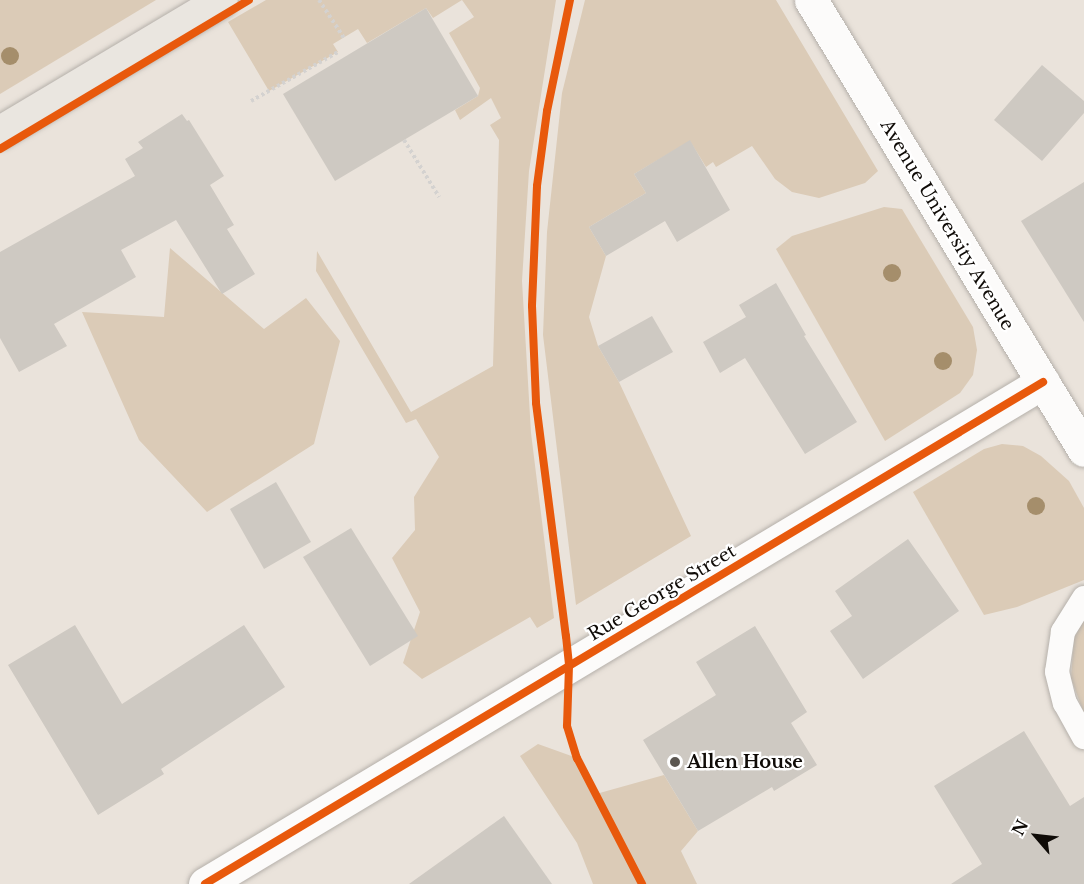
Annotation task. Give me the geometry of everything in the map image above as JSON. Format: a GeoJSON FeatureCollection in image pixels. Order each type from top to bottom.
{"type":"FeatureCollection","features":[{"type":"Feature","properties":{"kind":"main road"},"geometry":{"type":"LineString","coordinates":[[0,132],[221,0]]}},
{"type":"Feature","properties":{"kind":"street","name":"Avenue University Avenue"},"geometry":{"type":"LineString","coordinates":[[811,0],[1084,450]]}},
{"type":"Feature","properties":{"kind":"street","name":"Rue George Street"},"geometry":{"type":"LineString","coordinates":[[205,884],[1043,382]]}},
{"type":"Feature","properties":{"kind":"lane"},"geometry":{"type":"LineString","coordinates":[[1084,598],[1063,632],[1057,672],[1065,703],[1084,737]]}},
{"type":"Feature","properties":{"kind":"path"},"geometry":{"type":"LineString","coordinates":[[319,0],[344,38]]}},
{"type":"Feature","properties":{"kind":"path"},"geometry":{"type":"LineString","coordinates":[[251,101],[338,52]]}},
{"type":"Feature","properties":{"kind":"path"},"geometry":{"type":"LineString","coordinates":[[404,140],[439,197]]}},
{"type":"Feature","properties":{"kind":"shaded area"},"geometry":{"type":"Polygon","coordinates":[[[0,0],[156,0],[0,94],[0,0]]]}},
{"type":"Feature","properties":{"kind":"shaded area"},"geometry":{"type":"Polygon","coordinates":[[[266,0],[462,0],[433,18],[426,8],[367,43],[358,29],[333,44],[338,52],[269,91],[228,22],[266,0]]]}},
{"type":"Feature","properties":{"kind":"shaded area"},"geometry":{"type":"Polygon","coordinates":[[[462,0],[556,0],[529,171],[522,281],[531,433],[554,618],[537,628],[530,617],[422,679],[403,663],[420,612],[392,558],[415,530],[414,497],[439,457],[416,419],[406,423],[316,271],[317,251],[411,412],[493,366],[499,140],[490,125],[501,118],[491,98],[460,120],[455,110],[478,96],[480,88],[449,33],[474,17],[462,0]]]}},
{"type":"Feature","properties":{"kind":"shaded area"},"geometry":{"type":"Polygon","coordinates":[[[585,0],[776,0],[878,171],[865,183],[819,198],[792,192],[775,179],[752,146],[716,167],[713,162],[706,167],[690,141],[634,174],[646,193],[589,227],[606,256],[589,317],[598,346],[619,382],[691,536],[576,605],[543,335],[547,232],[562,93],[585,0]]]}},
{"type":"Feature","properties":{"kind":"shaded area"},"geometry":{"type":"Polygon","coordinates":[[[884,207],[902,209],[973,327],[977,350],[973,375],[960,393],[885,441],[776,249],[792,236],[884,207]]]}},
{"type":"Feature","properties":{"kind":"shaded area"},"geometry":{"type":"Polygon","coordinates":[[[170,248],[264,329],[306,298],[340,341],[314,444],[207,512],[139,440],[82,312],[164,317],[170,248]]]}},
{"type":"Feature","properties":{"kind":"shaded area"},"geometry":{"type":"Polygon","coordinates":[[[1002,444],[1023,446],[1041,456],[1069,481],[1084,508],[1084,580],[1017,607],[984,615],[913,492],[984,449],[1002,444]]]}},
{"type":"Feature","properties":{"kind":"shaded area"},"geometry":{"type":"Polygon","coordinates":[[[1084,620],[1084,714],[1071,678],[1074,638],[1084,620]]]}},
{"type":"Feature","properties":{"kind":"shaded area"},"geometry":{"type":"Polygon","coordinates":[[[538,744],[577,758],[596,794],[664,775],[698,831],[681,851],[697,884],[593,884],[577,843],[520,756],[538,744]]]}},
{"type":"Feature","properties":{"kind":"building"},"geometry":{"type":"Polygon","coordinates":[[[426,8],[478,96],[335,181],[283,94],[426,8]]]}},
{"type":"Feature","properties":{"kind":"building"},"geometry":{"type":"Polygon","coordinates":[[[1042,65],[1084,101],[1084,113],[1042,161],[994,120],[1042,65]]]}},
{"type":"Feature","properties":{"kind":"building"},"geometry":{"type":"Polygon","coordinates":[[[182,114],[187,121],[189,120],[224,176],[210,185],[234,225],[227,229],[255,274],[222,294],[176,220],[121,250],[136,277],[54,324],[67,346],[19,372],[0,338],[0,252],[135,176],[125,159],[143,148],[138,142],[182,114]]]}},
{"type":"Feature","properties":{"kind":"building"},"geometry":{"type":"Polygon","coordinates":[[[690,140],[730,210],[677,242],[665,221],[606,256],[589,227],[646,193],[634,174],[690,140]]]}},
{"type":"Feature","properties":{"kind":"building"},"geometry":{"type":"Polygon","coordinates":[[[1084,182],[1084,322],[1021,221],[1084,182]]]}},
{"type":"Feature","properties":{"kind":"building"},"geometry":{"type":"Polygon","coordinates":[[[776,283],[806,335],[804,336],[857,422],[805,454],[745,358],[720,373],[703,342],[746,317],[739,305],[776,283]]]}},
{"type":"Feature","properties":{"kind":"building"},"geometry":{"type":"Polygon","coordinates":[[[652,316],[673,352],[619,382],[598,346],[652,316]]]}},
{"type":"Feature","properties":{"kind":"building"},"geometry":{"type":"Polygon","coordinates":[[[276,482],[311,542],[264,569],[230,509],[276,482]]]}},
{"type":"Feature","properties":{"kind":"building"},"geometry":{"type":"Polygon","coordinates":[[[351,528],[418,636],[370,666],[303,557],[351,528]]]}},
{"type":"Feature","properties":{"kind":"building"},"geometry":{"type":"Polygon","coordinates":[[[908,539],[959,611],[863,679],[830,631],[852,616],[835,591],[908,539]]]}},
{"type":"Feature","properties":{"kind":"building"},"geometry":{"type":"Polygon","coordinates":[[[75,625],[122,704],[244,625],[285,687],[161,769],[164,774],[98,815],[8,665],[75,625]]]}},
{"type":"Feature","properties":{"kind":"building"},"geometry":{"type":"Polygon","coordinates":[[[755,626],[807,712],[791,723],[817,765],[774,791],[772,787],[698,831],[643,740],[716,695],[696,662],[755,626]]]}},
{"type":"Feature","properties":{"kind":"building"},"geometry":{"type":"Polygon","coordinates":[[[1024,731],[1070,806],[1084,797],[1084,884],[951,884],[982,864],[934,786],[1024,731]]]}},
{"type":"Feature","properties":{"kind":"building"},"geometry":{"type":"Polygon","coordinates":[[[504,816],[552,884],[409,884],[504,816]]]}},
{"type":"Feature","properties":{"kind":"cycle path"},"geometry":{"type":"LineString","coordinates":[[0,149],[249,0]]}},
{"type":"Feature","properties":{"kind":"cycle path"},"geometry":{"type":"LineString","coordinates":[[570,0],[547,111],[537,186],[532,306],[536,403],[569,666],[567,726],[577,758],[642,884]]}},
{"type":"Feature","properties":{"kind":"cycle path"},"geometry":{"type":"LineString","coordinates":[[205,884],[1043,382]]}},
{"type":"Feature","properties":{"kind":"place","name":"Allen House"},"geometry":{"type":"Point","coordinates":[675,762]}}]}
